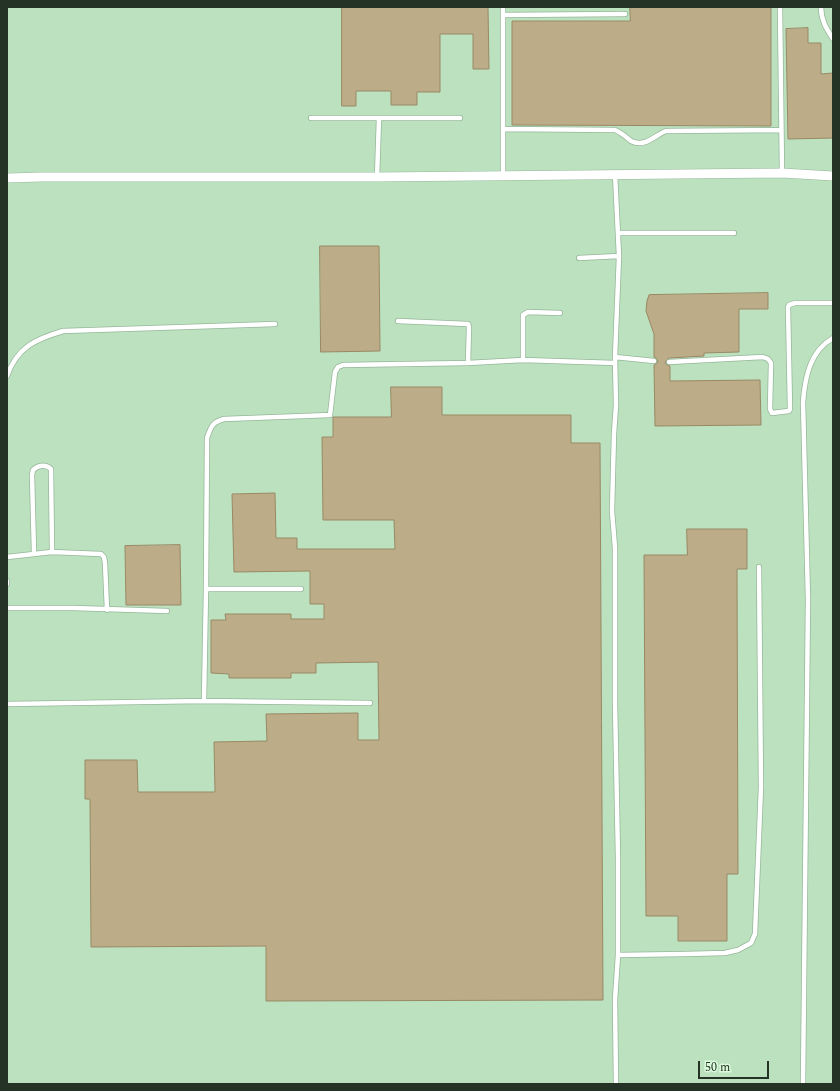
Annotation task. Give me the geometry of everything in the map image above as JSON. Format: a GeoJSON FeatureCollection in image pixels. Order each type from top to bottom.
{"type":"FeatureCollection","features":[{"type":"Feature","properties":{"kind":"street"},"geometry":{"type":"LineString","coordinates":[[7,178],[376,177],[782,173],[833,176]]}},
{"type":"Feature","properties":{"kind":"lane"},"geometry":{"type":"LineString","coordinates":[[503,7],[503,176]]}},
{"type":"Feature","properties":{"kind":"lane"},"geometry":{"type":"LineString","coordinates":[[780,7],[782,173]]}},
{"type":"Feature","properties":{"kind":"lane"},"geometry":{"type":"LineString","coordinates":[[821,7],[822,19],[825,28],[833,39]]}},
{"type":"Feature","properties":{"kind":"lane"},"geometry":{"type":"LineString","coordinates":[[503,16],[625,14]]}},
{"type":"Feature","properties":{"kind":"lane"},"geometry":{"type":"LineString","coordinates":[[311,118],[460,118]]}},
{"type":"Feature","properties":{"kind":"lane"},"geometry":{"type":"LineString","coordinates":[[376,177],[379,118]]}},
{"type":"Feature","properties":{"kind":"lane"},"geometry":{"type":"LineString","coordinates":[[504,129],[615,130],[621,132],[625,137],[634,142],[642,143],[648,142],[656,138],[660,133],[666,131],[781,130]]}},
{"type":"Feature","properties":{"kind":"lane"},"geometry":{"type":"LineString","coordinates":[[615,174],[619,233],[615,357],[616,405],[612,511],[615,548],[615,702],[618,858],[618,954],[615,1000],[616,1084]]}},
{"type":"Feature","properties":{"kind":"lane"},"geometry":{"type":"LineString","coordinates":[[619,233],[734,232]]}},
{"type":"Feature","properties":{"kind":"lane"},"geometry":{"type":"LineString","coordinates":[[579,258],[619,256]]}},
{"type":"Feature","properties":{"kind":"lane"},"geometry":{"type":"LineString","coordinates":[[670,362],[768,359],[770,363],[770,409],[772,413],[786,412],[790,409],[788,307],[789,305],[795,303],[833,303]]}},
{"type":"Feature","properties":{"kind":"lane"},"geometry":{"type":"LineString","coordinates":[[523,360],[523,315],[528,312],[560,313]]}},
{"type":"Feature","properties":{"kind":"lane"},"geometry":{"type":"LineString","coordinates":[[398,321],[468,324],[468,363]]}},
{"type":"Feature","properties":{"kind":"lane"},"geometry":{"type":"LineString","coordinates":[[7,376],[10,368],[21,351],[45,336],[63,331],[275,324]]}},
{"type":"Feature","properties":{"kind":"lane"},"geometry":{"type":"LineString","coordinates":[[803,1084],[808,599],[803,402],[805,379],[814,357],[827,342],[833,338]]}},
{"type":"Feature","properties":{"kind":"lane"},"geometry":{"type":"LineString","coordinates":[[615,357],[654,361]]}},
{"type":"Feature","properties":{"kind":"lane"},"geometry":{"type":"LineString","coordinates":[[204,701],[207,438],[211,426],[217,421],[330,415],[335,372],[343,365],[468,363],[523,360],[615,364]]}},
{"type":"Feature","properties":{"kind":"lane"},"geometry":{"type":"LineString","coordinates":[[34,553],[32,475],[33,470],[40,466],[48,466],[51,469],[52,552]]}},
{"type":"Feature","properties":{"kind":"lane"},"geometry":{"type":"LineString","coordinates":[[7,557],[52,552],[101,554],[104,557],[107,610]]}},
{"type":"Feature","properties":{"kind":"lane"},"geometry":{"type":"LineString","coordinates":[[618,954],[725,953],[738,950],[751,944],[755,934],[761,787],[759,567]]}},
{"type":"Feature","properties":{"kind":"lane"},"geometry":{"type":"LineString","coordinates":[[206,590],[301,589]]}},
{"type":"Feature","properties":{"kind":"lane"},"geometry":{"type":"LineString","coordinates":[[7,608],[73,608],[167,612]]}},
{"type":"Feature","properties":{"kind":"lane"},"geometry":{"type":"LineString","coordinates":[[7,704],[204,701],[370,703]]}},
{"type":"Feature","properties":{"kind":"shaded area"},"geometry":{"type":"Polygon","coordinates":[[[7,7],[833,7],[833,1084],[7,1084],[7,7]]]}},
{"type":"Feature","properties":{"kind":"building"},"geometry":{"type":"Polygon","coordinates":[[[342,7],[488,7],[489,69],[473,69],[473,34],[440,34],[440,92],[417,92],[417,105],[391,105],[391,91],[356,91],[356,106],[342,106],[342,7]]]}},
{"type":"Feature","properties":{"kind":"building"},"geometry":{"type":"Polygon","coordinates":[[[630,7],[771,7],[771,126],[512,125],[512,21],[630,21],[630,7]]]}},
{"type":"Feature","properties":{"kind":"building"},"geometry":{"type":"Polygon","coordinates":[[[808,28],[808,43],[821,43],[821,74],[833,73],[833,138],[788,139],[786,29],[808,28]]]}},
{"type":"Feature","properties":{"kind":"building"},"geometry":{"type":"Polygon","coordinates":[[[320,246],[379,246],[380,351],[321,352],[320,246]]]}},
{"type":"Feature","properties":{"kind":"building"},"geometry":{"type":"Polygon","coordinates":[[[768,293],[768,309],[739,309],[739,352],[704,353],[704,356],[669,358],[665,362],[670,366],[670,381],[760,380],[761,425],[655,426],[654,365],[658,361],[654,357],[654,334],[646,311],[649,295],[768,293]]]}},
{"type":"Feature","properties":{"kind":"building"},"geometry":{"type":"Polygon","coordinates":[[[391,387],[442,387],[442,415],[571,415],[571,443],[600,443],[603,1000],[266,1001],[266,946],[91,947],[90,799],[85,799],[85,760],[137,760],[138,792],[215,792],[214,742],[267,741],[266,714],[358,713],[358,740],[379,740],[378,662],[316,663],[316,673],[291,673],[291,678],[229,678],[229,674],[211,673],[211,620],[226,620],[225,614],[291,614],[291,619],[324,619],[324,604],[310,604],[310,571],[234,572],[232,494],[275,493],[276,538],[297,538],[297,549],[395,549],[394,520],[323,520],[322,437],[333,437],[333,417],[391,417],[391,387]]]}},
{"type":"Feature","properties":{"kind":"building"},"geometry":{"type":"Polygon","coordinates":[[[687,529],[747,529],[747,569],[737,569],[738,874],[727,874],[727,941],[678,941],[678,916],[646,916],[644,555],[687,555],[687,529]]]}},
{"type":"Feature","properties":{"kind":"building"},"geometry":{"type":"Polygon","coordinates":[[[180,545],[181,605],[126,605],[125,546],[180,545]]]}}]}
